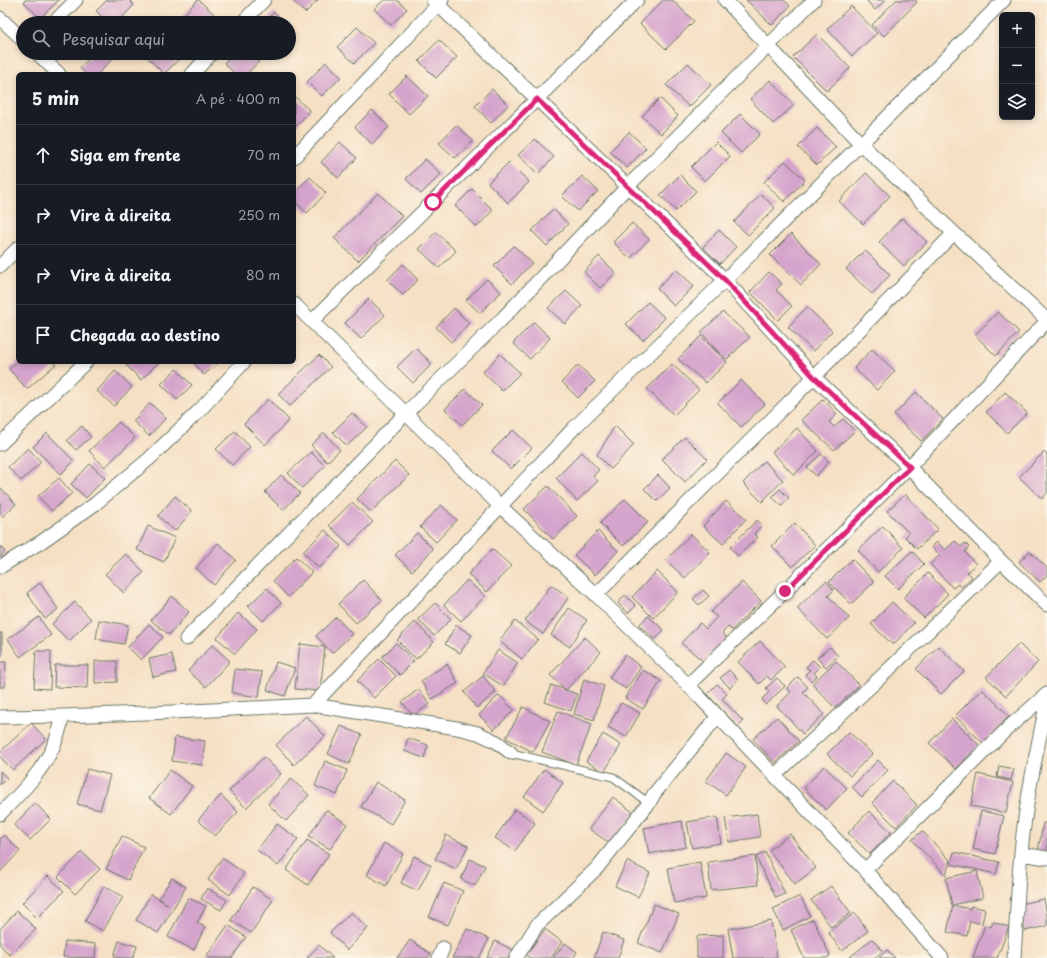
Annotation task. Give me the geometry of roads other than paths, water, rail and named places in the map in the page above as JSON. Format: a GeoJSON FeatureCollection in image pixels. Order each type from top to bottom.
{"type":"FeatureCollection","features":[{"type":"Feature","properties":{"kind":"street"},"geometry":{"type":"LineString","coordinates":[[60,16],[76,0]]}},
{"type":"Feature","properties":{"kind":"street"},"geometry":{"type":"LineString","coordinates":[[249,16],[264,0]]}},
{"type":"Feature","properties":{"kind":"street"},"geometry":{"type":"LineString","coordinates":[[312,320],[637,0]]}},
{"type":"Feature","properties":{"kind":"street"},"geometry":{"type":"LineString","coordinates":[[688,685],[910,467],[1047,321],[861,144],[726,0]]}},
{"type":"Feature","properties":{"kind":"street"},"geometry":{"type":"LineString","coordinates":[[186,639],[405,414],[502,319],[628,186],[814,0]]}},
{"type":"Feature","properties":{"kind":"street"},"geometry":{"type":"LineString","coordinates":[[313,706],[574,428],[935,71],[1004,0]]}},
{"type":"Feature","properties":{"kind":"street"},"geometry":{"type":"LineString","coordinates":[[296,155],[374,73],[438,1],[537,99],[725,280],[814,377],[910,467],[1001,561],[1047,605]]}},
{"type":"Feature","properties":{"kind":"street"},"geometry":{"type":"LineString","coordinates":[[0,18],[16,33]]}},
{"type":"Feature","properties":{"kind":"street"},"geometry":{"type":"LineString","coordinates":[[44,60],[57,72]]}},
{"type":"Feature","properties":{"kind":"street"},"geometry":{"type":"LineString","coordinates":[[194,72],[205,60]]}},
{"type":"Feature","properties":{"kind":"street"},"geometry":{"type":"LineString","coordinates":[[596,596],[814,377],[954,233]]}},
{"type":"Feature","properties":{"kind":"street"},"geometry":{"type":"LineString","coordinates":[[0,266],[16,250]]}},
{"type":"Feature","properties":{"kind":"street"},"geometry":{"type":"LineString","coordinates":[[296,307],[312,320],[405,414],[500,506],[688,685],[865,870],[942,958]]}},
{"type":"Feature","properties":{"kind":"street"},"geometry":{"type":"LineString","coordinates":[[0,444],[84,364]]}},
{"type":"Feature","properties":{"kind":"street"},"geometry":{"type":"LineString","coordinates":[[0,566],[41,542],[95,504],[149,460],[200,410],[242,364]]}},
{"type":"Feature","properties":{"kind":"street"},"geometry":{"type":"LineString","coordinates":[[775,775],[883,675],[1001,561]]}},
{"type":"Feature","properties":{"kind":"street"},"geometry":{"type":"LineString","coordinates":[[865,870],[1008,728],[1047,694]]}},
{"type":"Feature","properties":{"kind":"street"},"geometry":{"type":"LineString","coordinates":[[1014,958],[1024,826],[1032,774],[1047,700]]}},
{"type":"Feature","properties":{"kind":"street"},"geometry":{"type":"LineString","coordinates":[[0,717],[63,716],[313,706],[457,728],[478,733],[497,742],[511,753]]}},
{"type":"Feature","properties":{"kind":"street"},"geometry":{"type":"LineString","coordinates":[[0,814],[24,790],[43,766],[56,740],[63,716]]}},
{"type":"Feature","properties":{"kind":"street"},"geometry":{"type":"LineString","coordinates":[[516,958],[537,925],[597,868],[649,803],[654,794],[718,716]]}},
{"type":"Feature","properties":{"kind":"street"},"geometry":{"type":"LineString","coordinates":[[1021,854],[1047,858]]}},
{"type":"Feature","properties":{"kind":"lane"},"geometry":{"type":"LineString","coordinates":[[511,753],[613,777],[649,803]]}}]}
